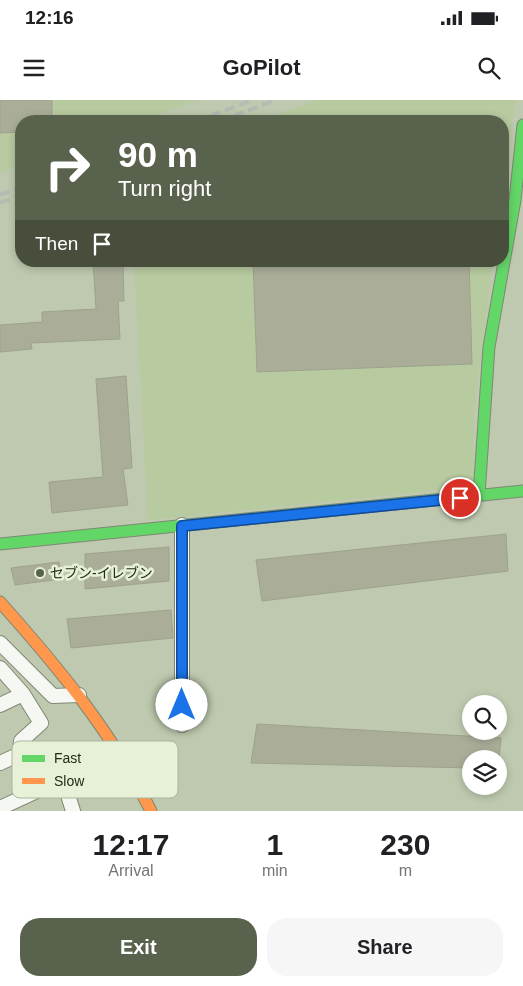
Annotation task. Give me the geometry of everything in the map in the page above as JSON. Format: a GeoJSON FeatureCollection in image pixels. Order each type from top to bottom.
{"type":"FeatureCollection","features":[{"type":"Feature","properties":{"kind":"street"},"geometry":{"type":"LineString","coordinates":[[509,234],[515,200],[523,125]]}},
{"type":"Feature","properties":{"kind":"street"},"geometry":{"type":"LineString","coordinates":[[479,496],[489,347],[503,267]]}},
{"type":"Feature","properties":{"kind":"street"},"geometry":{"type":"LineString","coordinates":[[0,544],[523,491]]}},
{"type":"Feature","properties":{"kind":"street"},"geometry":{"type":"LineString","coordinates":[[182,526],[182,725]]}},
{"type":"Feature","properties":{"kind":"street"},"geometry":{"type":"LineString","coordinates":[[0,602],[79,695],[114,741]]}},
{"type":"Feature","properties":{"kind":"street"},"geometry":{"type":"LineString","coordinates":[[0,643],[53,696],[79,695]]}},
{"type":"Feature","properties":{"kind":"street"},"geometry":{"type":"LineString","coordinates":[[0,668],[23,694],[41,723],[21,741]]}},
{"type":"Feature","properties":{"kind":"street"},"geometry":{"type":"LineString","coordinates":[[0,705],[23,694]]}},
{"type":"Feature","properties":{"kind":"street"},"geometry":{"type":"LineString","coordinates":[[0,763],[12,758]]}},
{"type":"Feature","properties":{"kind":"street"},"geometry":{"type":"LineString","coordinates":[[0,808],[22,798]]}},
{"type":"Feature","properties":{"kind":"street"},"geometry":{"type":"LineString","coordinates":[[69,798],[73,811]]}},
{"type":"Feature","properties":{"kind":"street"},"geometry":{"type":"LineString","coordinates":[[145,798],[151,811]]}},
{"type":"Feature","properties":{"kind":"shaded area"},"geometry":{"type":"Polygon","coordinates":[[[0,100],[200,100],[159,115],[15,115],[15,167],[0,173],[0,100]]]}},
{"type":"Feature","properties":{"kind":"shaded area"},"geometry":{"type":"Polygon","coordinates":[[[316,100],[516,100],[509,152],[509,115],[276,115],[316,100]]]}},
{"type":"Feature","properties":{"kind":"shaded area"},"geometry":{"type":"Polygon","coordinates":[[[134,267],[492,267],[474,411],[473,487],[148,520],[134,267]]]}},
{"type":"Feature","properties":{"kind":"building"},"geometry":{"type":"Polygon","coordinates":[[[0,100],[52,100],[52,115],[15,115],[15,132],[0,133],[0,100]]]}},
{"type":"Feature","properties":{"kind":"building"},"geometry":{"type":"Polygon","coordinates":[[[93,267],[123,267],[124,301],[118,301],[120,339],[31,343],[32,349],[0,352],[0,325],[42,322],[42,312],[96,309],[93,267]]]}},
{"type":"Feature","properties":{"kind":"building"},"geometry":{"type":"Polygon","coordinates":[[[253,267],[469,267],[472,364],[257,372],[253,267]]]}},
{"type":"Feature","properties":{"kind":"building"},"geometry":{"type":"Polygon","coordinates":[[[126,376],[132,468],[123,469],[128,505],[52,513],[49,482],[103,477],[96,379],[126,376]]]}},
{"type":"Feature","properties":{"kind":"building"},"geometry":{"type":"Polygon","coordinates":[[[506,534],[508,571],[262,601],[256,560],[506,534]]]}},
{"type":"Feature","properties":{"kind":"building"},"geometry":{"type":"Polygon","coordinates":[[[169,547],[169,581],[85,589],[85,554],[169,547]]]}},
{"type":"Feature","properties":{"kind":"building"},"geometry":{"type":"Polygon","coordinates":[[[59,562],[62,579],[15,585],[11,568],[59,562]]]}},
{"type":"Feature","properties":{"kind":"building"},"geometry":{"type":"Polygon","coordinates":[[[171,610],[173,638],[71,648],[67,619],[171,610]]]}},
{"type":"Feature","properties":{"kind":"building"},"geometry":{"type":"Polygon","coordinates":[[[257,724],[462,736],[462,740],[501,740],[500,750],[462,750],[462,768],[251,763],[257,724]]]}},
{"type":"Feature","properties":{"kind":"railway"},"geometry":{"type":"LineString","coordinates":[[213,115],[253,100]]}},
{"type":"Feature","properties":{"kind":"railway"},"geometry":{"type":"LineString","coordinates":[[236,115],[276,100]]}},
{"type":"Feature","properties":{"kind":"railway"},"geometry":{"type":"LineString","coordinates":[[0,195],[15,189]]}},
{"type":"Feature","properties":{"kind":"railway"},"geometry":{"type":"LineString","coordinates":[[0,203],[15,197]]}},
{"type":"Feature","properties":{"kind":"traffic: fast"},"geometry":{"type":"LineString","coordinates":[[509,234],[515,200],[523,125]]}},
{"type":"Feature","properties":{"kind":"traffic: fast"},"geometry":{"type":"LineString","coordinates":[[479,495],[489,347],[503,267]]}},
{"type":"Feature","properties":{"kind":"traffic: fast"},"geometry":{"type":"LineString","coordinates":[[0,544],[523,491]]}},
{"type":"Feature","properties":{"kind":"traffic: slow"},"geometry":{"type":"LineString","coordinates":[[0,602],[83,701],[110,741]]}},
{"type":"Feature","properties":{"kind":"traffic: slow"},"geometry":{"type":"LineString","coordinates":[[144,798],[151,811]]}},
{"type":"Feature","properties":{"kind":"place","name":"セブン-イレブン"},"geometry":{"type":"Point","coordinates":[40,573]}},
{"type":"Feature","properties":{"kind":"route"},"geometry":{"type":"LineString","coordinates":[[182,705],[182,526],[460,498]]}}]}
